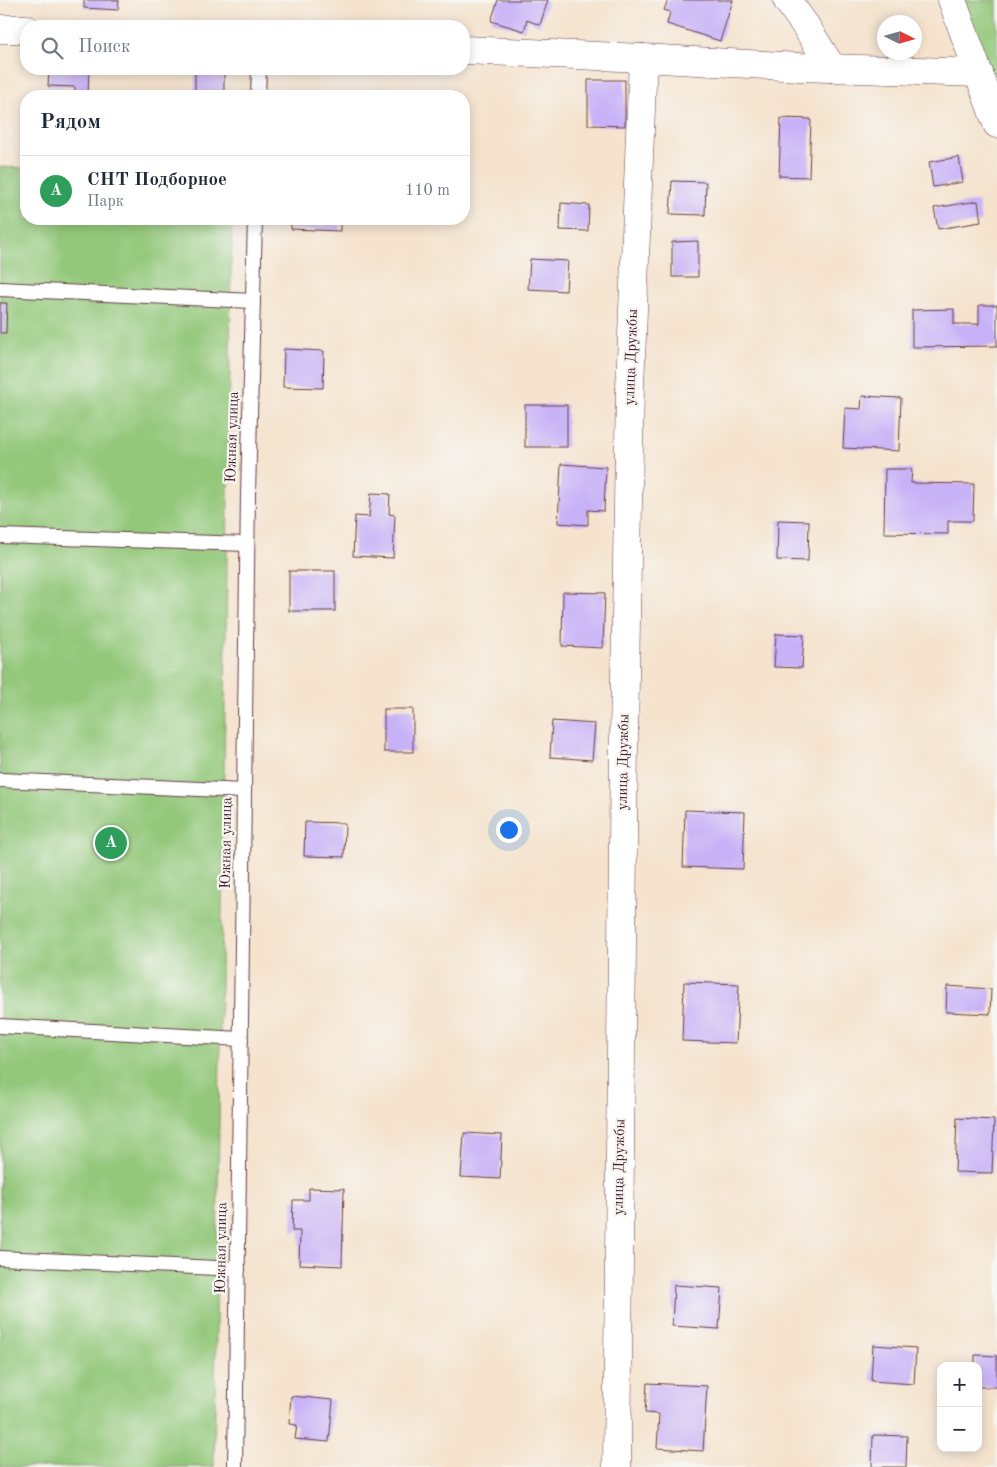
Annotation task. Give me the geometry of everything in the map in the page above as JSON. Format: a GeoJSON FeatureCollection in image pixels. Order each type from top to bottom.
{"type":"FeatureCollection","features":[{"type":"Feature","properties":{"kind":"street"},"geometry":{"type":"LineString","coordinates":[[787,0],[832,68]]}},
{"type":"Feature","properties":{"kind":"street"},"geometry":{"type":"LineString","coordinates":[[952,0],[997,124]]}},
{"type":"Feature","properties":{"kind":"street"},"geometry":{"type":"LineString","coordinates":[[0,29],[20,29]]}},
{"type":"Feature","properties":{"kind":"street"},"geometry":{"type":"LineString","coordinates":[[470,50],[832,68],[979,73]]}},
{"type":"Feature","properties":{"kind":"street","name":"улица Дружбы"},"geometry":{"type":"LineString","coordinates":[[617,1467],[630,396],[643,58]]}},
{"type":"Feature","properties":{"kind":"lane"},"geometry":{"type":"LineString","coordinates":[[258,90],[259,75]]}},
{"type":"Feature","properties":{"kind":"lane","name":"Южная улица"},"geometry":{"type":"LineString","coordinates":[[235,1467],[247,544],[255,225]]}},
{"type":"Feature","properties":{"kind":"lane"},"geometry":{"type":"LineString","coordinates":[[0,289],[253,300]]}},
{"type":"Feature","properties":{"kind":"lane"},"geometry":{"type":"LineString","coordinates":[[0,536],[247,544]]}},
{"type":"Feature","properties":{"kind":"lane"},"geometry":{"type":"LineString","coordinates":[[0,780],[244,791]]}},
{"type":"Feature","properties":{"kind":"lane"},"geometry":{"type":"LineString","coordinates":[[0,1026],[241,1039]]}},
{"type":"Feature","properties":{"kind":"lane"},"geometry":{"type":"LineString","coordinates":[[0,1258],[238,1269]]}},
{"type":"Feature","properties":{"kind":"green space"},"geometry":{"type":"Polygon","coordinates":[[[952,0],[997,0],[997,124],[952,0]]]}},
{"type":"Feature","properties":{"kind":"green space"},"geometry":{"type":"Polygon","coordinates":[[[0,167],[20,168],[20,225],[232,225],[214,1467],[0,1467],[0,167]]]}},
{"type":"Feature","properties":{"kind":"building"},"geometry":{"type":"Polygon","coordinates":[[[84,0],[119,0],[118,10],[84,8],[84,0]]]}},
{"type":"Feature","properties":{"kind":"building"},"geometry":{"type":"Polygon","coordinates":[[[498,0],[548,0],[540,25],[527,20],[524,31],[491,21],[498,0]]]}},
{"type":"Feature","properties":{"kind":"building"},"geometry":{"type":"Polygon","coordinates":[[[668,0],[733,0],[720,41],[667,24],[670,12],[664,10],[668,0]]]}},
{"type":"Feature","properties":{"kind":"building"},"geometry":{"type":"Polygon","coordinates":[[[49,75],[89,75],[88,90],[75,90],[75,87],[48,86],[49,75]]]}},
{"type":"Feature","properties":{"kind":"building"},"geometry":{"type":"Polygon","coordinates":[[[195,75],[224,75],[224,90],[195,90],[195,75]]]}},
{"type":"Feature","properties":{"kind":"building"},"geometry":{"type":"Polygon","coordinates":[[[588,80],[625,80],[625,126],[588,125],[588,80]]]}},
{"type":"Feature","properties":{"kind":"building"},"geometry":{"type":"Polygon","coordinates":[[[781,118],[811,119],[809,177],[779,176],[781,118]]]}},
{"type":"Feature","properties":{"kind":"building"},"geometry":{"type":"Polygon","coordinates":[[[959,157],[963,182],[933,187],[929,162],[959,157]]]}},
{"type":"Feature","properties":{"kind":"building"},"geometry":{"type":"Polygon","coordinates":[[[672,181],[706,182],[705,215],[670,214],[672,181]]]}},
{"type":"Feature","properties":{"kind":"building"},"geometry":{"type":"Polygon","coordinates":[[[978,201],[981,222],[938,229],[934,208],[978,201]]]}},
{"type":"Feature","properties":{"kind":"building"},"geometry":{"type":"Polygon","coordinates":[[[561,203],[589,205],[588,231],[560,230],[561,203]]]}},
{"type":"Feature","properties":{"kind":"building"},"geometry":{"type":"Polygon","coordinates":[[[291,225],[340,225],[340,231],[291,229],[291,225]]]}},
{"type":"Feature","properties":{"kind":"building"},"geometry":{"type":"Polygon","coordinates":[[[698,241],[698,277],[672,277],[672,242],[698,241]]]}},
{"type":"Feature","properties":{"kind":"building"},"geometry":{"type":"Polygon","coordinates":[[[530,259],[568,261],[566,291],[528,289],[530,259]]]}},
{"type":"Feature","properties":{"kind":"building"},"geometry":{"type":"Polygon","coordinates":[[[0,303],[7,303],[6,333],[0,333],[0,303]]]}},
{"type":"Feature","properties":{"kind":"building"},"geometry":{"type":"Polygon","coordinates":[[[979,305],[997,305],[997,346],[912,347],[912,310],[954,309],[954,324],[979,324],[979,305]]]}},
{"type":"Feature","properties":{"kind":"building"},"geometry":{"type":"Polygon","coordinates":[[[284,349],[324,351],[323,388],[283,387],[284,349]]]}},
{"type":"Feature","properties":{"kind":"building"},"geometry":{"type":"Polygon","coordinates":[[[862,396],[901,398],[899,451],[843,448],[845,408],[861,409],[862,396]]]}},
{"type":"Feature","properties":{"kind":"building"},"geometry":{"type":"Polygon","coordinates":[[[525,405],[567,405],[567,447],[525,447],[525,405]]]}},
{"type":"Feature","properties":{"kind":"building"},"geometry":{"type":"Polygon","coordinates":[[[561,464],[606,467],[604,511],[588,510],[588,525],[558,523],[561,464]]]}},
{"type":"Feature","properties":{"kind":"building"},"geometry":{"type":"Polygon","coordinates":[[[885,469],[912,469],[911,483],[974,484],[973,521],[948,521],[948,534],[884,533],[885,469]]]}},
{"type":"Feature","properties":{"kind":"building"},"geometry":{"type":"Polygon","coordinates":[[[371,493],[390,494],[389,514],[395,515],[393,558],[353,556],[355,516],[369,517],[371,493]]]}},
{"type":"Feature","properties":{"kind":"building"},"geometry":{"type":"Polygon","coordinates":[[[778,520],[809,521],[808,561],[777,560],[778,520]]]}},
{"type":"Feature","properties":{"kind":"building"},"geometry":{"type":"Polygon","coordinates":[[[289,571],[335,571],[335,611],[289,611],[289,571]]]}},
{"type":"Feature","properties":{"kind":"building"},"geometry":{"type":"Polygon","coordinates":[[[563,592],[605,593],[603,648],[562,646],[563,592]]]}},
{"type":"Feature","properties":{"kind":"building"},"geometry":{"type":"Polygon","coordinates":[[[776,634],[804,635],[802,668],[774,667],[776,634]]]}},
{"type":"Feature","properties":{"kind":"building"},"geometry":{"type":"Polygon","coordinates":[[[384,709],[413,709],[413,752],[384,752],[384,709]]]}},
{"type":"Feature","properties":{"kind":"building"},"geometry":{"type":"Polygon","coordinates":[[[552,721],[595,724],[592,760],[550,757],[552,721]]]}},
{"type":"Feature","properties":{"kind":"building"},"geometry":{"type":"Polygon","coordinates":[[[685,810],[745,812],[743,869],[683,867],[685,810]]]}},
{"type":"Feature","properties":{"kind":"building"},"geometry":{"type":"Polygon","coordinates":[[[305,822],[345,823],[344,857],[304,856],[305,822]]]}},
{"type":"Feature","properties":{"kind":"building"},"geometry":{"type":"Polygon","coordinates":[[[684,982],[739,984],[736,1043],[682,1041],[684,982]]]}},
{"type":"Feature","properties":{"kind":"building"},"geometry":{"type":"Polygon","coordinates":[[[947,986],[991,989],[990,1014],[946,1012],[947,986]]]}},
{"type":"Feature","properties":{"kind":"building"},"geometry":{"type":"Polygon","coordinates":[[[957,1118],[994,1120],[992,1173],[955,1172],[957,1118]]]}},
{"type":"Feature","properties":{"kind":"building"},"geometry":{"type":"Polygon","coordinates":[[[464,1133],[502,1135],[500,1179],[461,1177],[464,1133]]]}},
{"type":"Feature","properties":{"kind":"building"},"geometry":{"type":"Polygon","coordinates":[[[309,1188],[344,1189],[342,1266],[299,1264],[300,1231],[292,1231],[293,1200],[309,1200],[309,1188]]]}},
{"type":"Feature","properties":{"kind":"building"},"geometry":{"type":"Polygon","coordinates":[[[674,1285],[722,1288],[719,1329],[672,1326],[674,1285]]]}},
{"type":"Feature","properties":{"kind":"building"},"geometry":{"type":"Polygon","coordinates":[[[873,1345],[916,1348],[914,1384],[871,1381],[873,1345]]]}},
{"type":"Feature","properties":{"kind":"building"},"geometry":{"type":"Polygon","coordinates":[[[975,1355],[997,1356],[997,1387],[982,1387],[982,1362],[975,1362],[975,1355]]]}},
{"type":"Feature","properties":{"kind":"building"},"geometry":{"type":"Polygon","coordinates":[[[647,1383],[707,1386],[703,1451],[657,1448],[659,1414],[645,1413],[647,1383]]]}},
{"type":"Feature","properties":{"kind":"building"},"geometry":{"type":"Polygon","coordinates":[[[291,1396],[333,1400],[329,1442],[295,1439],[297,1425],[289,1424],[291,1396]]]}},
{"type":"Feature","properties":{"kind":"building"},"geometry":{"type":"Polygon","coordinates":[[[873,1435],[907,1436],[906,1467],[872,1467],[873,1435]]]}},
{"type":"Feature","properties":{"kind":"place","name":"СНТ Подборное"},"geometry":{"type":"Point","coordinates":[111,843]}}]}
